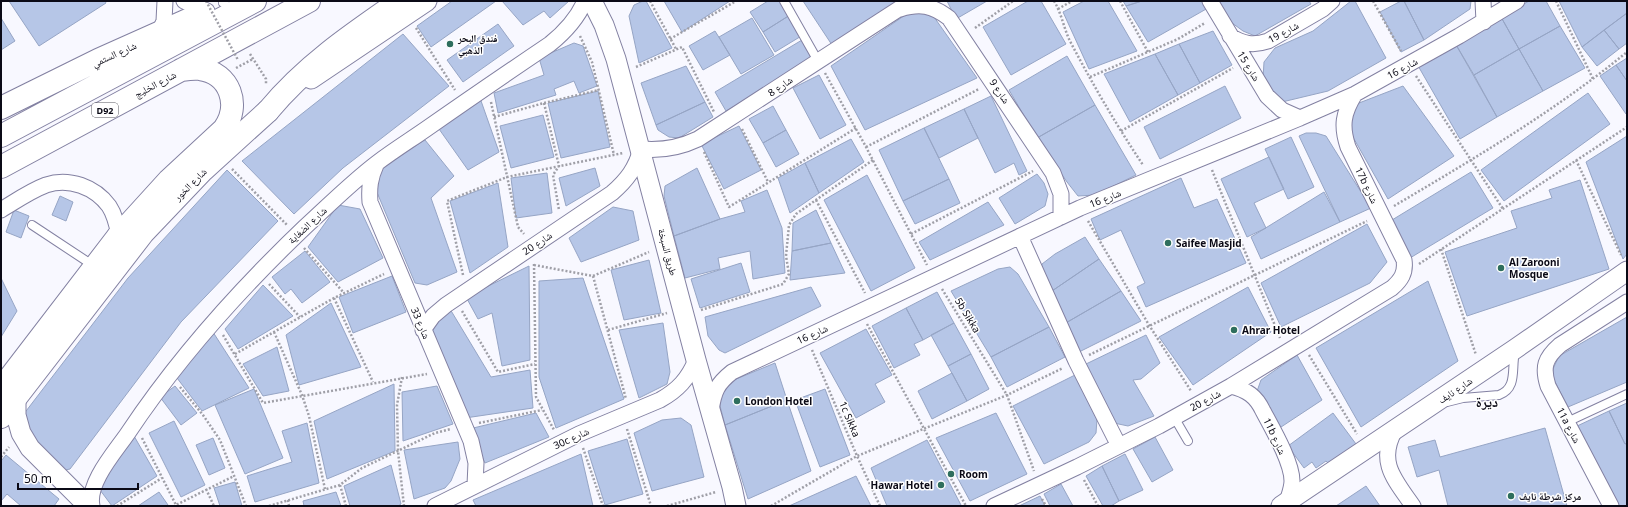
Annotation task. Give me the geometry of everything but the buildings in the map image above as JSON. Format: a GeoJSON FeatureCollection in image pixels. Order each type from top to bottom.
{"type":"FeatureCollection","features":[{"type":"Feature","properties":{"kind":"main road","name":"D92"},"geometry":{"type":"LineString","coordinates":[[1,136],[255,1]]}},
{"type":"Feature","properties":{"kind":"main road","name":"شارع الخليج"},"geometry":{"type":"LineString","coordinates":[[1,167],[309,1]]}},
{"type":"Feature","properties":{"kind":"main road","name":"شارع الستمي"},"geometry":{"type":"LineString","coordinates":[[1,108],[71,73],[218,4]]}},
{"type":"Feature","properties":{"kind":"main road","name":"شارع الخور"},"geometry":{"type":"LineString","coordinates":[[9,393],[144,233],[203,170],[268,111],[292,85],[323,56],[352,34],[404,8]]}},
{"type":"Feature","properties":{"kind":"main road","name":"شارع الخور"},"geometry":{"type":"LineString","coordinates":[[1,418],[9,393],[95,266],[119,235],[169,180],[224,129],[230,120],[233,109],[232,98],[228,88],[221,79],[201,69],[178,71]]}},
{"type":"Feature","properties":{"kind":"street"},"geometry":{"type":"LineString","coordinates":[[159,33],[164,20],[166,1]]}},
{"type":"Feature","properties":{"kind":"street"},"geometry":{"type":"LineString","coordinates":[[184,1],[218,4]]}},
{"type":"Feature","properties":{"kind":"street"},"geometry":{"type":"LineString","coordinates":[[404,8],[427,1]]}},
{"type":"Feature","properties":{"kind":"street","name":"شارع الضغاية"},"geometry":{"type":"LineString","coordinates":[[92,506],[91,493],[94,484],[135,423],[170,375],[214,322],[259,273],[332,202],[377,163],[550,44],[571,26],[585,1]]}},
{"type":"Feature","properties":{"kind":"street","name":"طريق السبخة"},"geometry":{"type":"LineString","coordinates":[[592,1],[611,42],[736,506]]}},
{"type":"Feature","properties":{"kind":"street","name":"شارع 15"},"geometry":{"type":"LineString","coordinates":[[1210,1],[1267,96],[1282,110],[1300,118]]}},
{"type":"Feature","properties":{"kind":"street","name":"شارع 19"},"geometry":{"type":"LineString","coordinates":[[1230,36],[1238,41],[1248,44],[1258,44],[1268,41],[1323,9],[1332,1]]}},
{"type":"Feature","properties":{"kind":"street"},"geometry":{"type":"LineString","coordinates":[[1482,1],[1484,22]]}},
{"type":"Feature","properties":{"kind":"street","name":"شارع 16"},"geometry":{"type":"LineString","coordinates":[[711,410],[713,395],[720,382],[732,372],[1080,208],[1207,157],[1355,94],[1484,22],[1517,1]]}},
{"type":"Feature","properties":{"kind":"street","name":"شارع 8"},"geometry":{"type":"LineString","coordinates":[[641,149],[671,149],[685,146],[698,139],[905,5]]}},
{"type":"Feature","properties":{"kind":"street","name":"شارع 9"},"geometry":{"type":"LineString","coordinates":[[905,5],[925,6],[938,10],[949,18],[963,36],[1048,164],[1058,183],[1061,194],[1061,217]]}},
{"type":"Feature","properties":{"kind":"street","name":"17b شارع"},"geometry":{"type":"LineString","coordinates":[[1355,94],[1347,106],[1344,120],[1344,134],[1348,147],[1404,260],[1404,274]]}},
{"type":"Feature","properties":{"kind":"street","name":"شارع 20"},"geometry":{"type":"LineString","coordinates":[[423,330],[433,316],[460,295],[622,184],[634,168],[641,149]]}},
{"type":"Feature","properties":{"kind":"street","name":"شارع 33"},"geometry":{"type":"LineString","coordinates":[[377,163],[371,175],[369,188],[370,202],[475,455],[477,474],[475,485]]}},
{"type":"Feature","properties":{"kind":"street"},"geometry":{"type":"LineString","coordinates":[[1,210],[26,194],[48,184],[58,182],[73,183],[87,188],[99,195],[109,206],[116,219],[119,235]]}},
{"type":"Feature","properties":{"kind":"street"},"geometry":{"type":"LineString","coordinates":[[1020,236],[1076,361],[1119,446]]}},
{"type":"Feature","properties":{"kind":"street","name":"شارع نايف"},"geometry":{"type":"LineString","coordinates":[[1284,504],[1515,349],[1625,266]]}},
{"type":"Feature","properties":{"kind":"street","name":"شارع 20"},"geometry":{"type":"LineString","coordinates":[[994,506],[1119,446],[1231,386],[1392,288],[1404,274]]}},
{"type":"Feature","properties":{"kind":"street","name":"11a شارع"},"geometry":{"type":"LineString","coordinates":[[1611,506],[1548,386],[1545,375],[1546,364],[1551,353],[1560,345],[1627,302]]}},
{"type":"Feature","properties":{"kind":"street","name":"30c شارع"},"geometry":{"type":"LineString","coordinates":[[435,506],[579,434],[672,393],[691,373],[696,360]]}},
{"type":"Feature","properties":{"kind":"street","name":"11b شارع"},"geometry":{"type":"LineString","coordinates":[[1231,386],[1241,388],[1251,394],[1258,401],[1290,469],[1292,480],[1291,492],[1284,504]]}},
{"type":"Feature","properties":{"kind":"street"},"geometry":{"type":"LineString","coordinates":[[9,393],[21,433],[30,448],[88,506]]}},
{"type":"Feature","properties":{"kind":"street"},"geometry":{"type":"LineString","coordinates":[[1395,430],[1387,450],[1387,462],[1390,472],[1413,506]]}},
{"type":"Feature","properties":{"kind":"lane"},"geometry":{"type":"LineString","coordinates":[[784,1],[818,61]]}},
{"type":"Feature","properties":{"kind":"lane"},"geometry":{"type":"LineString","coordinates":[[32,226],[95,266]]}},
{"type":"Feature","properties":{"kind":"lane"},"geometry":{"type":"LineString","coordinates":[[1424,410],[1436,405],[1463,398],[1499,395],[1504,393],[1512,384],[1515,349]]}},
{"type":"Feature","properties":{"kind":"lane"},"geometry":{"type":"LineString","coordinates":[[1567,422],[1627,394]]}},
{"type":"Feature","properties":{"kind":"lane"},"geometry":{"type":"LineString","coordinates":[[1174,417],[1188,441]]}},
{"type":"Feature","properties":{"kind":"path"},"geometry":{"type":"LineString","coordinates":[[650,1],[676,49]]}},
{"type":"Feature","properties":{"kind":"path"},"geometry":{"type":"LineString","coordinates":[[670,39],[736,1]]}},
{"type":"Feature","properties":{"kind":"path"},"geometry":{"type":"LineString","coordinates":[[963,36],[1013,1]]}},
{"type":"Feature","properties":{"kind":"path"},"geometry":{"type":"LineString","coordinates":[[1054,1],[1070,42],[1121,131],[1152,179]]}},
{"type":"Feature","properties":{"kind":"path"},"geometry":{"type":"LineString","coordinates":[[1058,9],[1072,1]]}},
{"type":"Feature","properties":{"kind":"path"},"geometry":{"type":"LineString","coordinates":[[1120,1],[1148,52]]}},
{"type":"Feature","properties":{"kind":"path"},"geometry":{"type":"LineString","coordinates":[[1373,1],[1409,65],[1503,209]]}},
{"type":"Feature","properties":{"kind":"path"},"geometry":{"type":"LineString","coordinates":[[1556,1],[1593,79]]}},
{"type":"Feature","properties":{"kind":"path"},"geometry":{"type":"LineString","coordinates":[[218,4],[238,60],[233,63]]}},
{"type":"Feature","properties":{"kind":"path"},"geometry":{"type":"LineString","coordinates":[[404,8],[464,103]]}},
{"type":"Feature","properties":{"kind":"path"},"geometry":{"type":"LineString","coordinates":[[1090,77],[1178,39],[1218,15]]}},
{"type":"Feature","properties":{"kind":"path"},"geometry":{"type":"LineString","coordinates":[[571,26],[583,41],[592,62],[614,155]]}},
{"type":"Feature","properties":{"kind":"path"},"geometry":{"type":"LineString","coordinates":[[631,70],[682,46],[723,123],[740,125],[768,182]]}},
{"type":"Feature","properties":{"kind":"path"},"geometry":{"type":"LineString","coordinates":[[771,506],[857,456],[1007,395],[1254,274],[1381,214],[1471,160],[1593,79],[1627,52]]}},
{"type":"Feature","properties":{"kind":"path"},"geometry":{"type":"LineString","coordinates":[[231,71],[253,59]]}},
{"type":"Feature","properties":{"kind":"path","name":"5b Sikka"},"geometry":{"type":"LineString","coordinates":[[818,61],[873,160],[933,278],[946,294],[1007,395],[1039,485]]}},
{"type":"Feature","properties":{"kind":"path"},"geometry":{"type":"LineString","coordinates":[[1121,131],[1246,61]]}},
{"type":"Feature","properties":{"kind":"path"},"geometry":{"type":"LineString","coordinates":[[866,147],[994,82]]}},
{"type":"Feature","properties":{"kind":"path"},"geometry":{"type":"LineString","coordinates":[[494,117],[544,102],[599,90]]}},
{"type":"Feature","properties":{"kind":"path"},"geometry":{"type":"LineString","coordinates":[[544,102],[559,166],[553,175],[562,226]]}},
{"type":"Feature","properties":{"kind":"path"},"geometry":{"type":"LineString","coordinates":[[1404,274],[1627,127]]}},
{"type":"Feature","properties":{"kind":"path"},"geometry":{"type":"LineString","coordinates":[[698,139],[729,207],[856,128]]}},
{"type":"Feature","properties":{"kind":"path"},"geometry":{"type":"LineString","coordinates":[[535,364],[498,372],[460,295],[447,201],[507,177],[641,149]]}},
{"type":"Feature","properties":{"kind":"path"},"geometry":{"type":"LineString","coordinates":[[1207,157],[1286,352]]}},
{"type":"Feature","properties":{"kind":"path"},"geometry":{"type":"LineString","coordinates":[[608,330],[684,312],[783,284],[788,274],[786,256],[789,225],[796,214],[873,160]]}},
{"type":"Feature","properties":{"kind":"path"},"geometry":{"type":"LineString","coordinates":[[1576,160],[1625,266]]}},
{"type":"Feature","properties":{"kind":"path"},"geometry":{"type":"LineString","coordinates":[[911,234],[1048,164]]}},
{"type":"Feature","properties":{"kind":"path"},"geometry":{"type":"LineString","coordinates":[[816,200],[866,309],[925,428],[966,506]]}},
{"type":"Feature","properties":{"kind":"path"},"geometry":{"type":"LineString","coordinates":[[1080,208],[1149,325],[1199,404]]}},
{"type":"Feature","properties":{"kind":"path"},"geometry":{"type":"LineString","coordinates":[[295,237],[344,293]]}},
{"type":"Feature","properties":{"kind":"path"},"geometry":{"type":"LineString","coordinates":[[534,265],[593,276],[666,244]]}},
{"type":"Feature","properties":{"kind":"path"},"geometry":{"type":"LineString","coordinates":[[1441,249],[1482,372]]}},
{"type":"Feature","properties":{"kind":"path"},"geometry":{"type":"LineString","coordinates":[[235,354],[334,298],[397,268]]}},
{"type":"Feature","properties":{"kind":"path"},"geometry":{"type":"LineString","coordinates":[[259,273],[300,317]]}},
{"type":"Feature","properties":{"kind":"path"},"geometry":{"type":"LineString","coordinates":[[593,276],[608,330],[626,414],[651,506]]}},
{"type":"Feature","properties":{"kind":"path"},"geometry":{"type":"LineString","coordinates":[[334,298],[373,382]]}},
{"type":"Feature","properties":{"kind":"path"},"geometry":{"type":"LineString","coordinates":[[214,322],[235,354],[263,403],[373,382],[441,372]]}},
{"type":"Feature","properties":{"kind":"path"},"geometry":{"type":"LineString","coordinates":[[274,332],[302,395],[309,416],[325,489]]}},
{"type":"Feature","properties":{"kind":"path","name":"1c Sikka"},"geometry":{"type":"LineString","coordinates":[[807,336],[857,456],[880,506]]}},
{"type":"Feature","properties":{"kind":"path"},"geometry":{"type":"LineString","coordinates":[[1301,343],[1366,449]]}},
{"type":"Feature","properties":{"kind":"path"},"geometry":{"type":"LineString","coordinates":[[170,375],[220,440],[246,506]]}},
{"type":"Feature","properties":{"kind":"path"},"geometry":{"type":"LineString","coordinates":[[402,377],[398,405],[398,451],[404,506]]}},
{"type":"Feature","properties":{"kind":"path"},"geometry":{"type":"LineString","coordinates":[[268,506],[340,485],[362,468],[435,433],[542,410]]}},
{"type":"Feature","properties":{"kind":"path"},"geometry":{"type":"LineString","coordinates":[[135,423],[176,505],[234,476]]}},
{"type":"Feature","properties":{"kind":"path"},"geometry":{"type":"LineString","coordinates":[[579,434],[603,506]]}},
{"type":"Feature","properties":{"kind":"path"},"geometry":{"type":"LineString","coordinates":[[1077,467],[1098,506]]}},
{"type":"Feature","properties":{"kind":"path"},"geometry":{"type":"LineString","coordinates":[[117,506],[162,478]]}},
{"type":"Feature","properties":{"kind":"path"},"geometry":{"type":"LineString","coordinates":[[340,485],[346,506]]}},
{"type":"Feature","properties":{"kind":"path"},"geometry":{"type":"LineString","coordinates":[[667,506],[732,487]]}},
{"type":"Feature","properties":{"kind":"path"},"geometry":{"type":"LineString","coordinates":[[206,489],[214,506]]}},
{"type":"Feature","properties":{"kind":"path"},"geometry":{"type":"LineString","coordinates":[[288,500],[289,506]]}},
{"type":"Feature","properties":{"kind":"place","name":"فندق البحر الذهبي"},"geometry":{"type":"Point","coordinates":[450,44]}},
{"type":"Feature","properties":{"kind":"place","name":"Saifee Masjid"},"geometry":{"type":"Point","coordinates":[1168,243]}},
{"type":"Feature","properties":{"kind":"place","name":"Al Zarooni Mosque"},"geometry":{"type":"Point","coordinates":[1501,268]}},
{"type":"Feature","properties":{"kind":"place","name":"Ahrar Hotel"},"geometry":{"type":"Point","coordinates":[1234,330]}},
{"type":"Feature","properties":{"kind":"place","name":"London Hotel"},"geometry":{"type":"Point","coordinates":[737,401]}},
{"type":"Feature","properties":{"kind":"place","name":"Room"},"geometry":{"type":"Point","coordinates":[951,474]}},
{"type":"Feature","properties":{"kind":"place","name":"Hawar Hotel"},"geometry":{"type":"Point","coordinates":[941,485]}},
{"type":"Feature","properties":{"kind":"place","name":"مركز شرطة نايف"},"geometry":{"type":"Point","coordinates":[1511,496]}},
{"type":"Feature","properties":{"kind":"district","name":"ديرة"},"geometry":{"type":"Point","coordinates":[1487,401]}}]}
